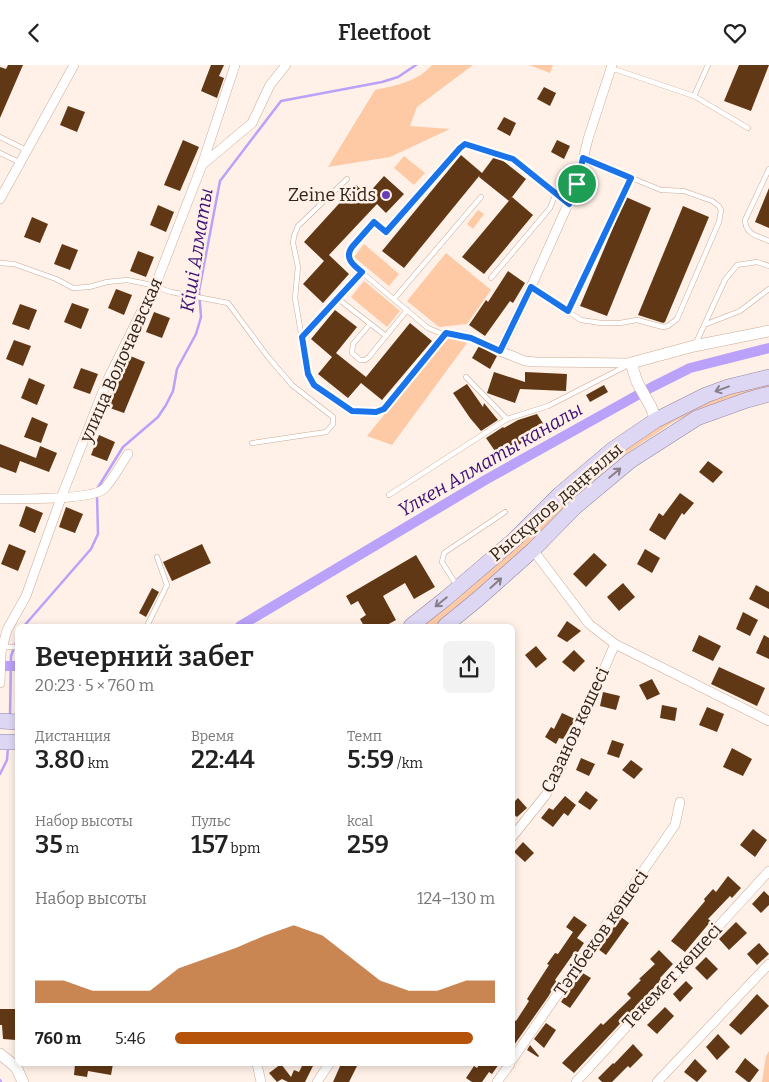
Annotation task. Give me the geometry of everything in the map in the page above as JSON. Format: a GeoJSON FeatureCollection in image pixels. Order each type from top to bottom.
{"type":"FeatureCollection","features":[{"type":"Feature","properties":{"kind":"main road","name":"Рысқұлов даңғылы"},"geometry":{"type":"LineString","coordinates":[[413,624],[514,540],[560,494],[654,414],[728,387],[769,377]]}},
{"type":"Feature","properties":{"kind":"main road","name":"Рысқұлов даңғылы"},"geometry":{"type":"LineString","coordinates":[[447,624],[533,550],[574,507],[630,461],[698,419],[769,394]]}},
{"type":"Feature","properties":{"kind":"main road"},"geometry":{"type":"LineString","coordinates":[[0,721],[15,722]]}},
{"type":"Feature","properties":{"kind":"main road"},"geometry":{"type":"LineString","coordinates":[[0,742],[15,743]]}},
{"type":"Feature","properties":{"kind":"street"},"geometry":{"type":"LineString","coordinates":[[0,199],[74,65]]}},
{"type":"Feature","properties":{"kind":"street","name":"улица Волочаевская"},"geometry":{"type":"LineString","coordinates":[[0,683],[7,630],[26,596],[61,498],[107,381],[154,287],[202,165],[235,65]]}},
{"type":"Feature","properties":{"kind":"street"},"geometry":{"type":"LineString","coordinates":[[202,165],[252,123],[270,85],[286,65]]}},
{"type":"Feature","properties":{"kind":"street"},"geometry":{"type":"LineString","coordinates":[[611,66],[577,184],[500,351],[525,361],[631,363],[694,346],[769,331]]}},
{"type":"Feature","properties":{"kind":"street"},"geometry":{"type":"LineString","coordinates":[[631,363],[637,382],[654,414]]}},
{"type":"Feature","properties":{"kind":"street"},"geometry":{"type":"LineString","coordinates":[[0,499],[61,498],[91,494],[103,490],[128,454]]}},
{"type":"Feature","properties":{"kind":"street"},"geometry":{"type":"LineString","coordinates":[[533,550],[589,624],[615,644],[769,721]]}},
{"type":"Feature","properties":{"kind":"street","name":"Сазанов көшесі"},"geometry":{"type":"LineString","coordinates":[[515,833],[545,796],[558,774],[615,644]]}},
{"type":"Feature","properties":{"kind":"street","name":"Тәтібеков көшесі"},"geometry":{"type":"LineString","coordinates":[[515,1056],[675,825],[680,802]]}},
{"type":"Feature","properties":{"kind":"street","name":"Текемет көшесі"},"geometry":{"type":"LineString","coordinates":[[576,1082],[769,871]]}},
{"type":"Feature","properties":{"kind":"street"},"geometry":{"type":"LineString","coordinates":[[657,1082],[769,964]]}},
{"type":"Feature","properties":{"kind":"street"},"geometry":{"type":"LineString","coordinates":[[0,1054],[15,1063]]}},
{"type":"Feature","properties":{"kind":"street"},"geometry":{"type":"LineString","coordinates":[[18,1066],[24,1082]]}},
{"type":"Feature","properties":{"kind":"street"},"geometry":{"type":"LineString","coordinates":[[257,1066],[261,1082]]}},
{"type":"Feature","properties":{"kind":"street"},"geometry":{"type":"LineString","coordinates":[[317,1082],[328,1066]]}},
{"type":"Feature","properties":{"kind":"street"},"geometry":{"type":"LineString","coordinates":[[497,1082],[509,1066]]}},
{"type":"Feature","properties":{"kind":"lane"},"geometry":{"type":"LineString","coordinates":[[694,96],[708,65]]}},
{"type":"Feature","properties":{"kind":"lane"},"geometry":{"type":"LineString","coordinates":[[611,66],[694,96],[748,128]]}},
{"type":"Feature","properties":{"kind":"lane"},"geometry":{"type":"LineString","coordinates":[[0,137],[26,150]]}},
{"type":"Feature","properties":{"kind":"lane"},"geometry":{"type":"LineString","coordinates":[[500,351],[471,338],[428,328],[353,265],[349,259],[350,250],[374,222],[386,232],[465,144],[513,159],[569,204]]}},
{"type":"Feature","properties":{"kind":"lane"},"geometry":{"type":"LineString","coordinates":[[0,153],[19,162]]}},
{"type":"Feature","properties":{"kind":"lane"},"geometry":{"type":"LineString","coordinates":[[531,287],[581,320],[620,323],[637,319],[663,327],[668,326],[677,319],[719,222],[721,210],[712,201],[684,191],[661,190],[583,158]]}},
{"type":"Feature","properties":{"kind":"lane"},"geometry":{"type":"LineString","coordinates":[[769,169],[745,220],[749,232],[769,241]]}},
{"type":"Feature","properties":{"kind":"lane"},"geometry":{"type":"LineString","coordinates":[[568,311],[631,178]]}},
{"type":"Feature","properties":{"kind":"lane"},"geometry":{"type":"LineString","coordinates":[[347,179],[298,226],[294,236],[293,243],[298,267],[295,298],[308,374],[314,385],[352,411],[376,412],[386,407],[446,333]]}},
{"type":"Feature","properties":{"kind":"lane"},"geometry":{"type":"LineString","coordinates":[[491,278],[550,208],[556,193]]}},
{"type":"Feature","properties":{"kind":"lane"},"geometry":{"type":"LineString","coordinates":[[394,299],[481,197]]}},
{"type":"Feature","properties":{"kind":"lane"},"geometry":{"type":"LineString","coordinates":[[694,346],[725,280],[737,265],[756,262],[769,266]]}},
{"type":"Feature","properties":{"kind":"lane"},"geometry":{"type":"LineString","coordinates":[[0,263],[14,264],[56,279],[73,288],[127,280],[194,297],[228,303],[268,357],[292,385],[332,417],[333,425],[326,432],[252,443]]}},
{"type":"Feature","properties":{"kind":"lane"},"geometry":{"type":"LineString","coordinates":[[302,337],[362,272]]}},
{"type":"Feature","properties":{"kind":"lane"},"geometry":{"type":"LineString","coordinates":[[704,325],[740,311],[769,289]]}},
{"type":"Feature","properties":{"kind":"lane"},"geometry":{"type":"LineString","coordinates":[[337,298],[386,336]]}},
{"type":"Feature","properties":{"kind":"lane"},"geometry":{"type":"LineString","coordinates":[[370,324],[352,347],[352,353],[358,359],[367,359],[407,310]]}},
{"type":"Feature","properties":{"kind":"lane"},"geometry":{"type":"LineString","coordinates":[[389,495],[507,419],[548,406],[631,363]]}},
{"type":"Feature","properties":{"kind":"lane"},"geometry":{"type":"LineString","coordinates":[[466,377],[507,419]]}},
{"type":"Feature","properties":{"kind":"lane"},"geometry":{"type":"LineString","coordinates":[[458,587],[442,562],[444,553],[504,512]]}},
{"type":"Feature","properties":{"kind":"lane"},"geometry":{"type":"LineString","coordinates":[[147,624],[167,585],[157,557]]}},
{"type":"Feature","properties":{"kind":"shaded area"},"geometry":{"type":"Polygon","coordinates":[[[432,65],[473,65],[417,107],[410,126],[450,129],[390,157],[328,167],[375,90],[413,79],[432,65]]]}},
{"type":"Feature","properties":{"kind":"shaded area"},"geometry":{"type":"Polygon","coordinates":[[[529,65],[553,65],[550,73],[529,65]]]}},
{"type":"Feature","properties":{"kind":"shaded area"},"geometry":{"type":"Polygon","coordinates":[[[404,156],[425,173],[414,185],[394,168],[404,156]]]}},
{"type":"Feature","properties":{"kind":"shaded area"},"geometry":{"type":"Polygon","coordinates":[[[478,210],[484,214],[473,229],[467,224],[478,210]]]}},
{"type":"Feature","properties":{"kind":"shaded area"},"geometry":{"type":"Polygon","coordinates":[[[364,244],[399,274],[389,286],[354,257],[364,244]]]}},
{"type":"Feature","properties":{"kind":"shaded area"},"geometry":{"type":"Polygon","coordinates":[[[446,253],[491,290],[467,324],[439,327],[407,301],[446,253]]]}},
{"type":"Feature","properties":{"kind":"shaded area"},"geometry":{"type":"Polygon","coordinates":[[[364,281],[400,311],[387,327],[351,297],[364,281]]]}},
{"type":"Feature","properties":{"kind":"shaded area"},"geometry":{"type":"Polygon","coordinates":[[[447,337],[467,343],[392,445],[367,436],[447,337]]]}},
{"type":"Feature","properties":{"kind":"shaded area"},"geometry":{"type":"Polygon","coordinates":[[[769,382],[769,389],[724,400],[675,421],[615,461],[522,551],[452,613],[437,624],[422,624],[610,456],[672,416],[722,393],[769,382]]]}},
{"type":"Feature","properties":{"kind":"shaded area"},"geometry":{"type":"Polygon","coordinates":[[[769,1051],[769,1082],[762,1082],[766,1056],[769,1051]]]}},
{"type":"Feature","properties":{"kind":"building"},"geometry":{"type":"Polygon","coordinates":[[[8,65],[23,65],[0,118],[0,67],[6,69],[8,65]]]}},
{"type":"Feature","properties":{"kind":"building"},"geometry":{"type":"Polygon","coordinates":[[[211,65],[224,65],[219,76],[224,78],[217,98],[201,91],[211,65]]]}},
{"type":"Feature","properties":{"kind":"building"},"geometry":{"type":"Polygon","coordinates":[[[739,65],[769,65],[751,111],[724,101],[739,65]]]}},
{"type":"Feature","properties":{"kind":"building"},"geometry":{"type":"Polygon","coordinates":[[[544,87],[556,93],[550,106],[537,99],[544,87]]]}},
{"type":"Feature","properties":{"kind":"building"},"geometry":{"type":"Polygon","coordinates":[[[68,106],[85,112],[77,132],[60,125],[68,106]]]}},
{"type":"Feature","properties":{"kind":"building"},"geometry":{"type":"Polygon","coordinates":[[[504,117],[516,123],[510,136],[497,129],[504,117]]]}},
{"type":"Feature","properties":{"kind":"building"},"geometry":{"type":"Polygon","coordinates":[[[183,140],[199,147],[180,191],[164,185],[183,140]]]}},
{"type":"Feature","properties":{"kind":"building"},"geometry":{"type":"Polygon","coordinates":[[[557,140],[570,146],[564,159],[551,152],[557,140]]]}},
{"type":"Feature","properties":{"kind":"building"},"geometry":{"type":"Polygon","coordinates":[[[461,155],[482,173],[494,157],[502,160],[526,179],[509,201],[479,177],[480,175],[404,268],[382,251],[461,155]]]}},
{"type":"Feature","properties":{"kind":"building"},"geometry":{"type":"Polygon","coordinates":[[[384,176],[404,194],[386,213],[377,204],[329,255],[349,274],[323,303],[303,284],[324,261],[304,242],[356,185],[367,195],[384,176]]]}},
{"type":"Feature","properties":{"kind":"building"},"geometry":{"type":"Polygon","coordinates":[[[769,188],[769,228],[755,222],[769,188]]]}},
{"type":"Feature","properties":{"kind":"building"},"geometry":{"type":"Polygon","coordinates":[[[512,197],[533,215],[484,274],[462,257],[512,197]]]}},
{"type":"Feature","properties":{"kind":"building"},"geometry":{"type":"Polygon","coordinates":[[[626,197],[651,208],[607,316],[580,306],[626,197]]]}},
{"type":"Feature","properties":{"kind":"building"},"geometry":{"type":"Polygon","coordinates":[[[158,205],[174,212],[166,232],[150,225],[158,205]]]}},
{"type":"Feature","properties":{"kind":"building"},"geometry":{"type":"Polygon","coordinates":[[[683,206],[709,217],[663,323],[638,315],[683,206]]]}},
{"type":"Feature","properties":{"kind":"building"},"geometry":{"type":"Polygon","coordinates":[[[32,217],[48,224],[40,243],[24,237],[32,217]]]}},
{"type":"Feature","properties":{"kind":"building"},"geometry":{"type":"Polygon","coordinates":[[[62,244],[78,250],[70,270],[54,264],[62,244]]]}},
{"type":"Feature","properties":{"kind":"building"},"geometry":{"type":"Polygon","coordinates":[[[138,251],[154,257],[146,277],[130,271],[138,251]]]}},
{"type":"Feature","properties":{"kind":"building"},"geometry":{"type":"Polygon","coordinates":[[[508,271],[525,283],[513,303],[510,301],[485,336],[469,325],[486,300],[488,302],[508,271]]]}},
{"type":"Feature","properties":{"kind":"building"},"geometry":{"type":"Polygon","coordinates":[[[116,289],[132,295],[124,315],[108,308],[116,289]]]}},
{"type":"Feature","properties":{"kind":"building"},"geometry":{"type":"Polygon","coordinates":[[[72,303],[89,309],[81,329],[64,322],[72,303]]]}},
{"type":"Feature","properties":{"kind":"building"},"geometry":{"type":"Polygon","coordinates":[[[20,304],[37,310],[29,330],[12,324],[20,304]]]}},
{"type":"Feature","properties":{"kind":"building"},"geometry":{"type":"Polygon","coordinates":[[[335,310],[357,327],[336,353],[366,377],[410,323],[432,341],[382,400],[361,383],[348,398],[318,374],[332,357],[311,339],[335,310]]]}},
{"type":"Feature","properties":{"kind":"building"},"geometry":{"type":"Polygon","coordinates":[[[154,312],[170,318],[162,338],[146,332],[154,312]]]}},
{"type":"Feature","properties":{"kind":"building"},"geometry":{"type":"Polygon","coordinates":[[[14,340],[31,346],[23,366],[6,359],[14,340]]]}},
{"type":"Feature","properties":{"kind":"building"},"geometry":{"type":"Polygon","coordinates":[[[479,346],[497,356],[490,369],[472,358],[479,346]]]}},
{"type":"Feature","properties":{"kind":"building"},"geometry":{"type":"Polygon","coordinates":[[[128,355],[145,362],[124,413],[107,407],[128,355]]]}},
{"type":"Feature","properties":{"kind":"building"},"geometry":{"type":"Polygon","coordinates":[[[81,368],[98,374],[90,394],[73,388],[81,368]]]}},
{"type":"Feature","properties":{"kind":"building"},"geometry":{"type":"Polygon","coordinates":[[[494,372],[525,382],[525,372],[567,374],[566,391],[520,389],[515,403],[487,393],[494,372]]]}},
{"type":"Feature","properties":{"kind":"building"},"geometry":{"type":"Polygon","coordinates":[[[29,378],[45,385],[37,405],[21,398],[29,378]]]}},
{"type":"Feature","properties":{"kind":"building"},"geometry":{"type":"Polygon","coordinates":[[[467,384],[483,407],[484,403],[498,420],[481,431],[453,393],[467,384]]]}},
{"type":"Feature","properties":{"kind":"building"},"geometry":{"type":"Polygon","coordinates":[[[604,385],[608,392],[590,402],[586,395],[604,385]]]}},
{"type":"Feature","properties":{"kind":"building"},"geometry":{"type":"Polygon","coordinates":[[[537,414],[546,428],[499,457],[486,438],[503,427],[537,414]]]}},
{"type":"Feature","properties":{"kind":"building"},"geometry":{"type":"Polygon","coordinates":[[[32,417],[48,424],[41,443],[24,437],[32,417]]]}},
{"type":"Feature","properties":{"kind":"building"},"geometry":{"type":"Polygon","coordinates":[[[99,435],[115,442],[107,461],[91,455],[99,435]]]}},
{"type":"Feature","properties":{"kind":"building"},"geometry":{"type":"Polygon","coordinates":[[[0,444],[36,458],[40,446],[57,453],[49,472],[20,461],[16,473],[0,467],[0,444]]]}},
{"type":"Feature","properties":{"kind":"building"},"geometry":{"type":"Polygon","coordinates":[[[708,461],[723,472],[713,483],[699,472],[708,461]]]}},
{"type":"Feature","properties":{"kind":"building"},"geometry":{"type":"Polygon","coordinates":[[[680,493],[694,503],[684,515],[682,513],[665,540],[649,530],[659,513],[663,516],[680,493]]]}},
{"type":"Feature","properties":{"kind":"building"},"geometry":{"type":"Polygon","coordinates":[[[26,506],[43,513],[35,533],[19,526],[26,506]]]}},
{"type":"Feature","properties":{"kind":"building"},"geometry":{"type":"Polygon","coordinates":[[[66,507],[83,514],[75,533],[59,527],[66,507]]]}},
{"type":"Feature","properties":{"kind":"building"},"geometry":{"type":"Polygon","coordinates":[[[9,544],[26,551],[18,571],[1,564],[9,544]]]}},
{"type":"Feature","properties":{"kind":"building"},"geometry":{"type":"Polygon","coordinates":[[[202,544],[211,563],[172,581],[163,562],[202,544]]]}},
{"type":"Feature","properties":{"kind":"building"},"geometry":{"type":"Polygon","coordinates":[[[645,549],[660,558],[652,573],[637,564],[645,549]]]}},
{"type":"Feature","properties":{"kind":"building"},"geometry":{"type":"Polygon","coordinates":[[[594,553],[607,565],[586,587],[573,574],[594,553]]]}},
{"type":"Feature","properties":{"kind":"building"},"geometry":{"type":"Polygon","coordinates":[[[416,555],[435,587],[414,599],[405,583],[383,596],[396,620],[389,624],[363,624],[360,619],[366,615],[358,601],[351,605],[346,596],[416,555]]]}},
{"type":"Feature","properties":{"kind":"building"},"geometry":{"type":"Polygon","coordinates":[[[623,583],[635,597],[619,611],[607,597],[623,583]]]}},
{"type":"Feature","properties":{"kind":"building"},"geometry":{"type":"Polygon","coordinates":[[[756,585],[769,592],[769,609],[749,599],[756,585]]]}},
{"type":"Feature","properties":{"kind":"building"},"geometry":{"type":"Polygon","coordinates":[[[152,588],[159,592],[146,617],[139,613],[152,588]]]}},
{"type":"Feature","properties":{"kind":"building"},"geometry":{"type":"Polygon","coordinates":[[[743,612],[758,620],[750,636],[736,629],[743,612]]]}},
{"type":"Feature","properties":{"kind":"building"},"geometry":{"type":"Polygon","coordinates":[[[567,621],[581,631],[567,642],[557,636],[567,621]]]}},
{"type":"Feature","properties":{"kind":"building"},"geometry":{"type":"Polygon","coordinates":[[[699,635],[721,646],[713,661],[692,651],[699,635]]]}},
{"type":"Feature","properties":{"kind":"building"},"geometry":{"type":"Polygon","coordinates":[[[764,635],[769,638],[769,659],[756,653],[764,635]]]}},
{"type":"Feature","properties":{"kind":"building"},"geometry":{"type":"Polygon","coordinates":[[[536,646],[547,659],[536,668],[525,655],[536,646]]]}},
{"type":"Feature","properties":{"kind":"building"},"geometry":{"type":"Polygon","coordinates":[[[574,650],[585,661],[574,672],[562,662],[574,650]]]}},
{"type":"Feature","properties":{"kind":"building"},"geometry":{"type":"Polygon","coordinates":[[[719,667],[765,688],[757,706],[711,684],[719,667]]]}},
{"type":"Feature","properties":{"kind":"building"},"geometry":{"type":"Polygon","coordinates":[[[652,679],[660,694],[647,700],[639,685],[652,679]]]}},
{"type":"Feature","properties":{"kind":"building"},"geometry":{"type":"Polygon","coordinates":[[[603,692],[620,696],[616,710],[600,706],[603,692]]]}},
{"type":"Feature","properties":{"kind":"building"},"geometry":{"type":"Polygon","coordinates":[[[662,705],[677,708],[675,721],[660,718],[662,705]]]}},
{"type":"Feature","properties":{"kind":"building"},"geometry":{"type":"Polygon","coordinates":[[[707,707],[724,714],[717,732],[699,725],[707,707]]]}},
{"type":"Feature","properties":{"kind":"building"},"geometry":{"type":"Polygon","coordinates":[[[562,713],[575,719],[563,739],[559,738],[556,744],[545,737],[551,727],[554,729],[562,713]]]}},
{"type":"Feature","properties":{"kind":"building"},"geometry":{"type":"Polygon","coordinates":[[[612,740],[624,744],[619,758],[607,754],[612,740]]]}},
{"type":"Feature","properties":{"kind":"building"},"geometry":{"type":"Polygon","coordinates":[[[732,748],[752,759],[743,776],[723,767],[732,748]]]}},
{"type":"Feature","properties":{"kind":"building"},"geometry":{"type":"Polygon","coordinates":[[[581,758],[595,764],[589,776],[576,770],[581,758]]]}},
{"type":"Feature","properties":{"kind":"building"},"geometry":{"type":"Polygon","coordinates":[[[631,760],[643,769],[634,779],[622,770],[631,760]]]}},
{"type":"Feature","properties":{"kind":"building"},"geometry":{"type":"Polygon","coordinates":[[[586,791],[598,800],[590,810],[578,802],[586,791]]]}},
{"type":"Feature","properties":{"kind":"building"},"geometry":{"type":"Polygon","coordinates":[[[565,796],[576,805],[568,816],[564,813],[553,827],[541,818],[549,808],[553,810],[565,796]]]}},
{"type":"Feature","properties":{"kind":"building"},"geometry":{"type":"Polygon","coordinates":[[[518,798],[527,808],[517,817],[515,815],[515,801],[518,798]]]}},
{"type":"Feature","properties":{"kind":"building"},"geometry":{"type":"Polygon","coordinates":[[[753,829],[767,840],[755,857],[740,845],[753,829]]]}},
{"type":"Feature","properties":{"kind":"building"},"geometry":{"type":"Polygon","coordinates":[[[523,842],[534,853],[525,862],[515,851],[523,842]]]}},
{"type":"Feature","properties":{"kind":"building"},"geometry":{"type":"Polygon","coordinates":[[[728,876],[741,888],[732,898],[730,896],[708,919],[711,921],[685,952],[671,941],[705,901],[704,899],[713,889],[716,892],[728,876]]]}},
{"type":"Feature","properties":{"kind":"building"},"geometry":{"type":"Polygon","coordinates":[[[764,891],[769,896],[769,905],[761,913],[752,904],[764,891]]]}},
{"type":"Feature","properties":{"kind":"building"},"geometry":{"type":"Polygon","coordinates":[[[574,916],[587,925],[577,938],[584,943],[576,955],[574,953],[555,980],[557,982],[548,997],[515,1044],[515,1020],[529,1001],[527,999],[549,965],[547,964],[555,953],[558,954],[573,932],[566,927],[574,916]]]}},
{"type":"Feature","properties":{"kind":"building"},"geometry":{"type":"Polygon","coordinates":[[[621,917],[629,923],[606,955],[598,949],[621,917]]]}},
{"type":"Feature","properties":{"kind":"building"},"geometry":{"type":"Polygon","coordinates":[[[736,922],[747,933],[729,950],[719,939],[736,922]]]}},
{"type":"Feature","properties":{"kind":"building"},"geometry":{"type":"Polygon","coordinates":[[[759,943],[769,954],[757,965],[747,954],[759,943]]]}},
{"type":"Feature","properties":{"kind":"building"},"geometry":{"type":"Polygon","coordinates":[[[659,950],[673,964],[660,978],[661,980],[574,1073],[562,1063],[601,1023],[603,1025],[631,998],[627,994],[655,964],[650,959],[659,950]]]}},
{"type":"Feature","properties":{"kind":"building"},"geometry":{"type":"Polygon","coordinates":[[[706,957],[718,969],[707,980],[695,968],[706,957]]]}},
{"type":"Feature","properties":{"kind":"building"},"geometry":{"type":"Polygon","coordinates":[[[581,972],[591,978],[570,1008],[561,1002],[581,972]]]}},
{"type":"Feature","properties":{"kind":"building"},"geometry":{"type":"Polygon","coordinates":[[[686,981],[693,988],[680,1002],[673,994],[686,981]]]}},
{"type":"Feature","properties":{"kind":"building"},"geometry":{"type":"Polygon","coordinates":[[[757,994],[769,1006],[741,1035],[729,1025],[757,994]]]}},
{"type":"Feature","properties":{"kind":"building"},"geometry":{"type":"Polygon","coordinates":[[[665,1007],[674,1016],[657,1034],[647,1025],[665,1007]]]}},
{"type":"Feature","properties":{"kind":"building"},"geometry":{"type":"Polygon","coordinates":[[[0,1009],[15,1009],[15,1040],[3,1039],[2,1025],[0,1025],[0,1009]]]}},
{"type":"Feature","properties":{"kind":"building"},"geometry":{"type":"Polygon","coordinates":[[[546,1023],[556,1030],[544,1048],[534,1039],[546,1023]]]}},
{"type":"Feature","properties":{"kind":"building"},"geometry":{"type":"Polygon","coordinates":[[[718,1034],[730,1047],[717,1060],[706,1047],[718,1034]]]}},
{"type":"Feature","properties":{"kind":"building"},"geometry":{"type":"Polygon","coordinates":[[[633,1044],[643,1055],[630,1068],[628,1066],[612,1082],[602,1082],[598,1078],[633,1044]]]}},
{"type":"Feature","properties":{"kind":"building"},"geometry":{"type":"Polygon","coordinates":[[[530,1045],[539,1056],[538,1057],[527,1050],[530,1045]]]}},
{"type":"Feature","properties":{"kind":"building"},"geometry":{"type":"Polygon","coordinates":[[[745,1058],[759,1070],[750,1082],[735,1072],[745,1058]]]}},
{"type":"Feature","properties":{"kind":"building"},"geometry":{"type":"Polygon","coordinates":[[[695,1059],[707,1071],[697,1082],[684,1072],[695,1059]]]}},
{"type":"Feature","properties":{"kind":"building"},"geometry":{"type":"Polygon","coordinates":[[[75,1066],[113,1066],[111,1075],[88,1071],[87,1077],[74,1075],[75,1066]]]}},
{"type":"Feature","properties":{"kind":"building"},"geometry":{"type":"Polygon","coordinates":[[[278,1066],[283,1066],[291,1077],[294,1070],[299,1072],[302,1066],[313,1066],[305,1082],[288,1082],[282,1079],[277,1082],[269,1073],[278,1066]]]}},
{"type":"Feature","properties":{"kind":"building"},"geometry":{"type":"Polygon","coordinates":[[[340,1066],[357,1066],[349,1082],[333,1082],[340,1066]]]}},
{"type":"Feature","properties":{"kind":"building"},"geometry":{"type":"Polygon","coordinates":[[[474,1066],[477,1068],[478,1066],[498,1066],[492,1074],[489,1072],[482,1082],[472,1082],[466,1078],[474,1066]]]}},
{"type":"Feature","properties":{"kind":"waterway","name":"Кіші Алматы"},"geometry":{"type":"LineString","coordinates":[[97,489],[123,447],[158,417],[166,405],[173,391],[177,369],[196,334],[201,317],[199,291],[220,181],[281,101],[382,82],[398,77],[416,65]]}},
{"type":"Feature","properties":{"kind":"waterway","name":"Үлкен Алматы каналы"},"geometry":{"type":"LineString","coordinates":[[243,624],[487,479],[652,387],[690,368],[769,348]]}},
{"type":"Feature","properties":{"kind":"waterway","name":"Кіші Алматы"},"geometry":{"type":"LineString","coordinates":[[26,624],[91,549],[98,534],[97,495]]}},
{"type":"Feature","properties":{"kind":"waterway","name":"Кіші Алматы"},"geometry":{"type":"LineString","coordinates":[[10,717],[11,656],[15,645]]}},
{"type":"Feature","properties":{"kind":"waterway","name":"Кіші Алматы"},"geometry":{"type":"LineString","coordinates":[[0,666],[15,666]]}},
{"type":"Feature","properties":{"kind":"waterway","name":"Кіші Алматы"},"geometry":{"type":"LineString","coordinates":[[0,774],[7,760],[8,747]]}},
{"type":"Feature","properties":{"kind":"place","name":"Zeine Kids"},"geometry":{"type":"Point","coordinates":[386,195]}},
{"type":"Feature","properties":{"kind":"route"},"geometry":{"type":"LineString","coordinates":[[465,144],[513,159],[569,204],[577,184],[583,158],[631,178],[568,311],[531,287],[500,351],[465,336],[446,333],[386,407],[380,411],[358,412],[345,408],[310,380],[302,337],[362,272],[351,263],[349,259],[350,250],[374,222],[386,232],[465,144]]}}]}
